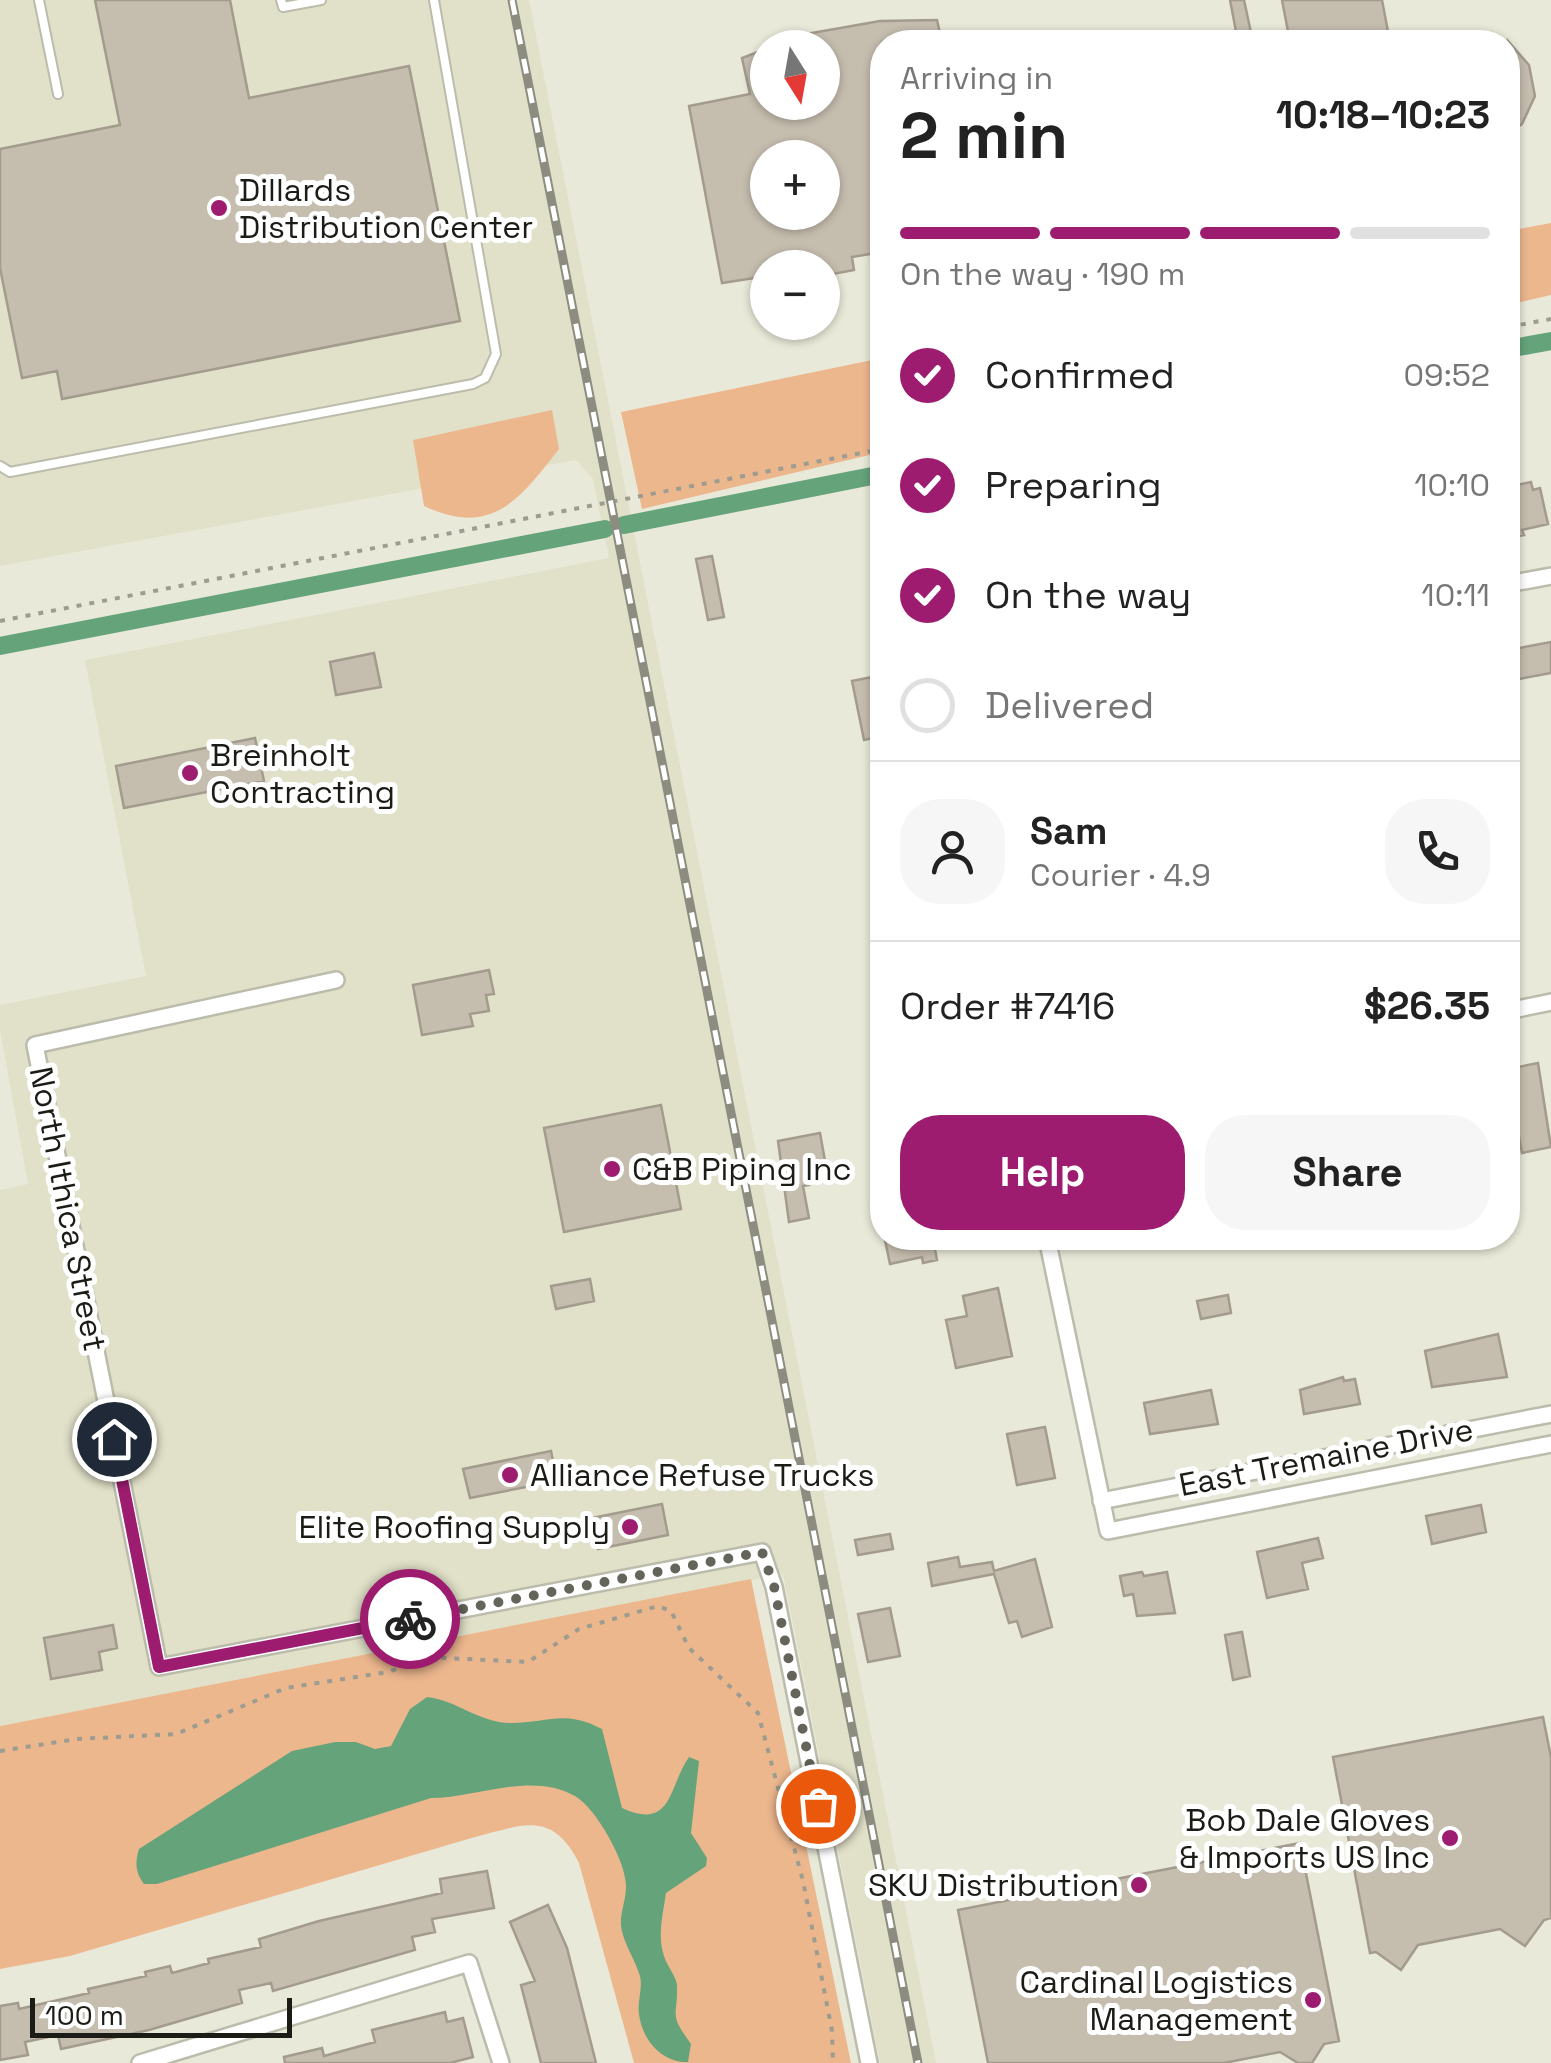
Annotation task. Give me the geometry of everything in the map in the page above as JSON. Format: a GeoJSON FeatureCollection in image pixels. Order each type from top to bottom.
{"type":"FeatureCollection","features":[{"type":"Feature","properties":{"kind":"street"},"geometry":{"type":"LineString","coordinates":[[1520,582],[1551,576]]}},
{"type":"Feature","properties":{"kind":"street","name":"North Ithica Street"},"geometry":{"type":"LineString","coordinates":[[336,980],[35,1045],[159,1667],[762,1552],[774,1586],[869,2063]]}},
{"type":"Feature","properties":{"kind":"street"},"geometry":{"type":"LineString","coordinates":[[1520,1008],[1551,1002]]}},
{"type":"Feature","properties":{"kind":"street"},"geometry":{"type":"LineString","coordinates":[[1050,1250],[1102,1501]]}},
{"type":"Feature","properties":{"kind":"street","name":"East Tremaine Drive"},"geometry":{"type":"LineString","coordinates":[[1544,1445],[1108,1531],[1102,1501],[1551,1414]]}},
{"type":"Feature","properties":{"kind":"street"},"geometry":{"type":"LineString","coordinates":[[1531,1418],[1544,1445]]}},
{"type":"Feature","properties":{"kind":"street"},"geometry":{"type":"LineString","coordinates":[[140,2063],[469,1962],[501,2063]]}},
{"type":"Feature","properties":{"kind":"lane"},"geometry":{"type":"LineString","coordinates":[[39,0],[58,94]]}},
{"type":"Feature","properties":{"kind":"lane"},"geometry":{"type":"LineString","coordinates":[[281,0],[283,7],[321,0]]}},
{"type":"Feature","properties":{"kind":"lane"},"geometry":{"type":"LineString","coordinates":[[0,466],[10,472],[29,469],[473,384],[485,378],[496,354],[434,0]]}},
{"type":"Feature","properties":{"kind":"path"},"geometry":{"type":"LineString","coordinates":[[1520,325],[1551,319]]}},
{"type":"Feature","properties":{"kind":"path"},"geometry":{"type":"LineString","coordinates":[[0,621],[870,451]]}},
{"type":"Feature","properties":{"kind":"path"},"geometry":{"type":"LineString","coordinates":[[0,1751],[78,1739],[176,1734],[286,1688],[388,1672],[418,1660],[528,1662],[578,1629],[658,1606],[671,1612],[689,1648],[758,1713],[804,1882],[832,2031],[832,2063]]}},
{"type":"Feature","properties":{"kind":"shaded area"},"geometry":{"type":"Polygon","coordinates":[[[0,0],[529,0],[936,2063],[880,2063],[783,1574],[0,1726],[0,1190],[28,1184],[0,1030],[0,1005],[146,976],[85,660],[609,558],[593,479],[576,460],[0,566],[0,0]]]}},
{"type":"Feature","properties":{"kind":"shaded area"},"geometry":{"type":"Polygon","coordinates":[[[1551,223],[1551,295],[1520,302],[1520,229],[1551,223]]]}},
{"type":"Feature","properties":{"kind":"shaded area"},"geometry":{"type":"Polygon","coordinates":[[[870,360],[870,455],[642,509],[621,412],[870,360]]]}},
{"type":"Feature","properties":{"kind":"shaded area"},"geometry":{"type":"Polygon","coordinates":[[[552,410],[559,449],[517,497],[486,515],[468,518],[424,506],[413,440],[552,410]]]}},
{"type":"Feature","properties":{"kind":"shaded area"},"geometry":{"type":"Polygon","coordinates":[[[751,1579],[851,2063],[634,2063],[579,1863],[558,1835],[536,1826],[475,1837],[70,1956],[0,1969],[0,1726],[751,1579]]]}},
{"type":"Feature","properties":{"kind":"shaded area"},"geometry":{"type":"Polygon","coordinates":[[[427,1697],[499,1722],[566,1718],[602,1729],[622,1808],[639,1814],[660,1810],[689,1757],[699,1761],[691,1833],[707,1858],[706,1866],[666,1893],[661,1932],[664,1956],[677,1985],[677,2020],[691,2044],[688,2062],[662,2054],[644,2033],[639,2009],[640,1976],[621,1926],[626,1887],[621,1864],[592,1812],[575,1796],[558,1789],[522,1786],[431,1798],[157,1884],[144,1884],[141,1880],[137,1867],[139,1849],[292,1751],[335,1742],[356,1742],[375,1749],[391,1746],[410,1709],[427,1697]]]}},
{"type":"Feature","properties":{"kind":"building","name":"Dillards Distribution Center"},"geometry":{"type":"Polygon","coordinates":[[[95,0],[230,0],[249,98],[409,66],[460,321],[62,399],[57,371],[22,378],[0,268],[0,149],[120,125],[95,0]]]}},
{"type":"Feature","properties":{"kind":"building"},"geometry":{"type":"Polygon","coordinates":[[[1230,0],[1244,0],[1250,30],[1236,30],[1230,0]]]}},
{"type":"Feature","properties":{"kind":"building"},"geometry":{"type":"Polygon","coordinates":[[[1282,0],[1382,0],[1388,30],[1288,30],[1282,0]]]}},
{"type":"Feature","properties":{"kind":"building"},"geometry":{"type":"Polygon","coordinates":[[[937,20],[939,30],[870,30],[870,254],[852,257],[854,270],[840,273],[840,250],[750,250],[750,279],[722,283],[689,106],[750,94],[750,120],[840,120],[840,30],[829,30],[880,21],[937,20]]]}},
{"type":"Feature","properties":{"kind":"building"},"geometry":{"type":"Polygon","coordinates":[[[750,55],[750,94],[742,58],[750,55]]]}},
{"type":"Feature","properties":{"kind":"building"},"geometry":{"type":"Polygon","coordinates":[[[1520,55],[1529,65],[1535,96],[1522,124],[1520,55]]]}},
{"type":"Feature","properties":{"kind":"building"},"geometry":{"type":"Polygon","coordinates":[[[1531,482],[1533,490],[1540,488],[1548,524],[1522,530],[1524,535],[1520,536],[1520,484],[1531,482]]]}},
{"type":"Feature","properties":{"kind":"building"},"geometry":{"type":"Polygon","coordinates":[[[712,556],[724,617],[708,620],[696,559],[712,556]]]}},
{"type":"Feature","properties":{"kind":"building"},"geometry":{"type":"Polygon","coordinates":[[[1551,642],[1551,673],[1520,679],[1520,648],[1551,642]]]}},
{"type":"Feature","properties":{"kind":"building"},"geometry":{"type":"Polygon","coordinates":[[[374,653],[381,687],[336,695],[330,662],[374,653]]]}},
{"type":"Feature","properties":{"kind":"building"},"geometry":{"type":"Polygon","coordinates":[[[870,677],[870,739],[864,740],[852,681],[870,677]]]}},
{"type":"Feature","properties":{"kind":"building","name":"Breinholt Contracting"},"geometry":{"type":"Polygon","coordinates":[[[255,738],[264,781],[124,808],[116,766],[255,738]]]}},
{"type":"Feature","properties":{"kind":"building"},"geometry":{"type":"Polygon","coordinates":[[[489,970],[494,994],[486,995],[489,1011],[470,1014],[473,1026],[422,1035],[413,985],[489,970]]]}},
{"type":"Feature","properties":{"kind":"building"},"geometry":{"type":"Polygon","coordinates":[[[1538,1063],[1551,1147],[1522,1153],[1520,1142],[1520,1067],[1538,1063]]]}},
{"type":"Feature","properties":{"kind":"building","name":"C&B Piping Inc"},"geometry":{"type":"Polygon","coordinates":[[[661,1105],[681,1209],[564,1232],[544,1128],[661,1105]]]}},
{"type":"Feature","properties":{"kind":"building"},"geometry":{"type":"Polygon","coordinates":[[[820,1133],[825,1161],[805,1164],[809,1185],[803,1186],[809,1218],[789,1222],[778,1141],[820,1133]]]}},
{"type":"Feature","properties":{"kind":"building"},"geometry":{"type":"Polygon","coordinates":[[[887,1250],[935,1250],[937,1260],[923,1263],[922,1257],[890,1264],[887,1250]]]}},
{"type":"Feature","properties":{"kind":"building"},"geometry":{"type":"Polygon","coordinates":[[[590,1279],[594,1301],[556,1309],[551,1286],[590,1279]]]}},
{"type":"Feature","properties":{"kind":"building"},"geometry":{"type":"Polygon","coordinates":[[[998,1288],[1012,1356],[956,1368],[946,1320],[967,1316],[963,1296],[998,1288]]]}},
{"type":"Feature","properties":{"kind":"building"},"geometry":{"type":"Polygon","coordinates":[[[1228,1295],[1231,1313],[1201,1319],[1197,1301],[1228,1295]]]}},
{"type":"Feature","properties":{"kind":"building"},"geometry":{"type":"Polygon","coordinates":[[[1498,1334],[1507,1377],[1432,1387],[1425,1351],[1498,1334]]]}},
{"type":"Feature","properties":{"kind":"building"},"geometry":{"type":"Polygon","coordinates":[[[1343,1377],[1344,1381],[1355,1379],[1360,1404],[1304,1414],[1300,1390],[1343,1377]]]}},
{"type":"Feature","properties":{"kind":"building"},"geometry":{"type":"Polygon","coordinates":[[[1211,1390],[1218,1424],[1150,1434],[1144,1403],[1211,1390]]]}},
{"type":"Feature","properties":{"kind":"building"},"geometry":{"type":"Polygon","coordinates":[[[1045,1427],[1055,1478],[1017,1485],[1007,1434],[1045,1427]]]}},
{"type":"Feature","properties":{"kind":"building","name":"Alliance Refuse Trucks"},"geometry":{"type":"Polygon","coordinates":[[[551,1451],[557,1481],[470,1498],[463,1469],[551,1451]]]}},
{"type":"Feature","properties":{"kind":"building","name":"Elite Roofing Supply"},"geometry":{"type":"Polygon","coordinates":[[[662,1504],[668,1535],[598,1549],[592,1518],[662,1504]]]}},
{"type":"Feature","properties":{"kind":"building"},"geometry":{"type":"Polygon","coordinates":[[[1481,1505],[1486,1532],[1432,1544],[1426,1516],[1481,1505]]]}},
{"type":"Feature","properties":{"kind":"building"},"geometry":{"type":"Polygon","coordinates":[[[890,1534],[893,1549],[858,1555],[855,1540],[890,1534]]]}},
{"type":"Feature","properties":{"kind":"building"},"geometry":{"type":"Polygon","coordinates":[[[1318,1538],[1323,1558],[1302,1563],[1308,1589],[1267,1598],[1257,1552],[1318,1538]]]}},
{"type":"Feature","properties":{"kind":"building"},"geometry":{"type":"Polygon","coordinates":[[[958,1557],[960,1567],[992,1562],[994,1571],[1035,1559],[1052,1627],[1022,1637],[1017,1621],[1009,1623],[994,1574],[932,1586],[928,1563],[958,1557]]]}},
{"type":"Feature","properties":{"kind":"building"},"geometry":{"type":"Polygon","coordinates":[[[1142,1572],[1144,1576],[1167,1572],[1175,1613],[1137,1616],[1133,1594],[1124,1596],[1120,1576],[1142,1572]]]}},
{"type":"Feature","properties":{"kind":"building"},"geometry":{"type":"Polygon","coordinates":[[[890,1608],[900,1656],[868,1662],[858,1614],[890,1608]]]}},
{"type":"Feature","properties":{"kind":"building"},"geometry":{"type":"Polygon","coordinates":[[[113,1625],[117,1648],[99,1652],[102,1670],[51,1679],[44,1638],[113,1625]]]}},
{"type":"Feature","properties":{"kind":"building"},"geometry":{"type":"Polygon","coordinates":[[[1242,1632],[1250,1676],[1233,1680],[1225,1635],[1242,1632]]]}},
{"type":"Feature","properties":{"kind":"building","name":"Bob Dale Gloves & Imports US Inc"},"geometry":{"type":"Polygon","coordinates":[[[1543,1717],[1551,1757],[1551,1918],[1544,1920],[1525,1946],[1500,1929],[1418,1945],[1401,1970],[1376,1952],[1370,1953],[1333,1757],[1543,1717]]]}},
{"type":"Feature","properties":{"kind":"building"},"geometry":{"type":"Polygon","coordinates":[[[1300,1843],[1339,2041],[1324,2044],[1312,2063],[1298,2063],[1280,2052],[1224,2063],[988,2063],[958,1910],[1300,1843]]]}},
{"type":"Feature","properties":{"kind":"building"},"geometry":{"type":"Polygon","coordinates":[[[487,1871],[494,1908],[432,1919],[435,1932],[412,1937],[415,1950],[273,1991],[271,1983],[239,1990],[242,2003],[149,2030],[61,2049],[58,2035],[25,2042],[28,2055],[0,2060],[0,2006],[18,2003],[19,2009],[89,1993],[88,1989],[146,1976],[145,1972],[170,1966],[172,1973],[209,1963],[208,1959],[261,1947],[259,1939],[442,1893],[440,1879],[487,1871]]]}},
{"type":"Feature","properties":{"kind":"building"},"geometry":{"type":"Polygon","coordinates":[[[548,1905],[567,1948],[596,2063],[541,2063],[521,1985],[535,1981],[510,1922],[548,1905]]]}},
{"type":"Feature","properties":{"kind":"building"},"geometry":{"type":"Polygon","coordinates":[[[445,2012],[447,2022],[463,2018],[473,2057],[450,2063],[285,2063],[284,2057],[322,2048],[324,2056],[375,2042],[372,2030],[445,2012]]]}},
{"type":"Feature","properties":{"kind":"waterway"},"geometry":{"type":"LineString","coordinates":[[1520,347],[1551,341]]}},
{"type":"Feature","properties":{"kind":"waterway"},"geometry":{"type":"LineString","coordinates":[[624,525],[870,476]]}},
{"type":"Feature","properties":{"kind":"waterway"},"geometry":{"type":"LineString","coordinates":[[0,646],[605,529]]}},
{"type":"Feature","properties":{"kind":"railway"},"geometry":{"type":"LineString","coordinates":[[512,0],[918,2063]]}},
{"type":"Feature","properties":{"kind":"way so far"},"geometry":{"type":"LineString","coordinates":[[410,1619],[762,1552],[774,1586],[818,1806]]}},
{"type":"Feature","properties":{"kind":"place","name":"Dillards Distribution Center"},"geometry":{"type":"Point","coordinates":[219,208]}},
{"type":"Feature","properties":{"kind":"place","name":"Breinholt Contracting"},"geometry":{"type":"Point","coordinates":[190,773]}},
{"type":"Feature","properties":{"kind":"place","name":"C&B Piping Inc"},"geometry":{"type":"Point","coordinates":[612,1169]}},
{"type":"Feature","properties":{"kind":"place","name":"Alliance Refuse Trucks"},"geometry":{"type":"Point","coordinates":[510,1475]}},
{"type":"Feature","properties":{"kind":"place","name":"Elite Roofing Supply"},"geometry":{"type":"Point","coordinates":[630,1527]}},
{"type":"Feature","properties":{"kind":"place","name":"Bob Dale Gloves & Imports US Inc"},"geometry":{"type":"Point","coordinates":[1450,1838]}},
{"type":"Feature","properties":{"kind":"place","name":"SKU Distribution"},"geometry":{"type":"Point","coordinates":[1139,1885]}},
{"type":"Feature","properties":{"kind":"place","name":"Cardinal Logistics Management"},"geometry":{"type":"Point","coordinates":[1313,2000]}},
{"type":"Feature","properties":{"kind":"route"},"geometry":{"type":"LineString","coordinates":[[114,1439],[159,1667],[410,1619]]}}]}
